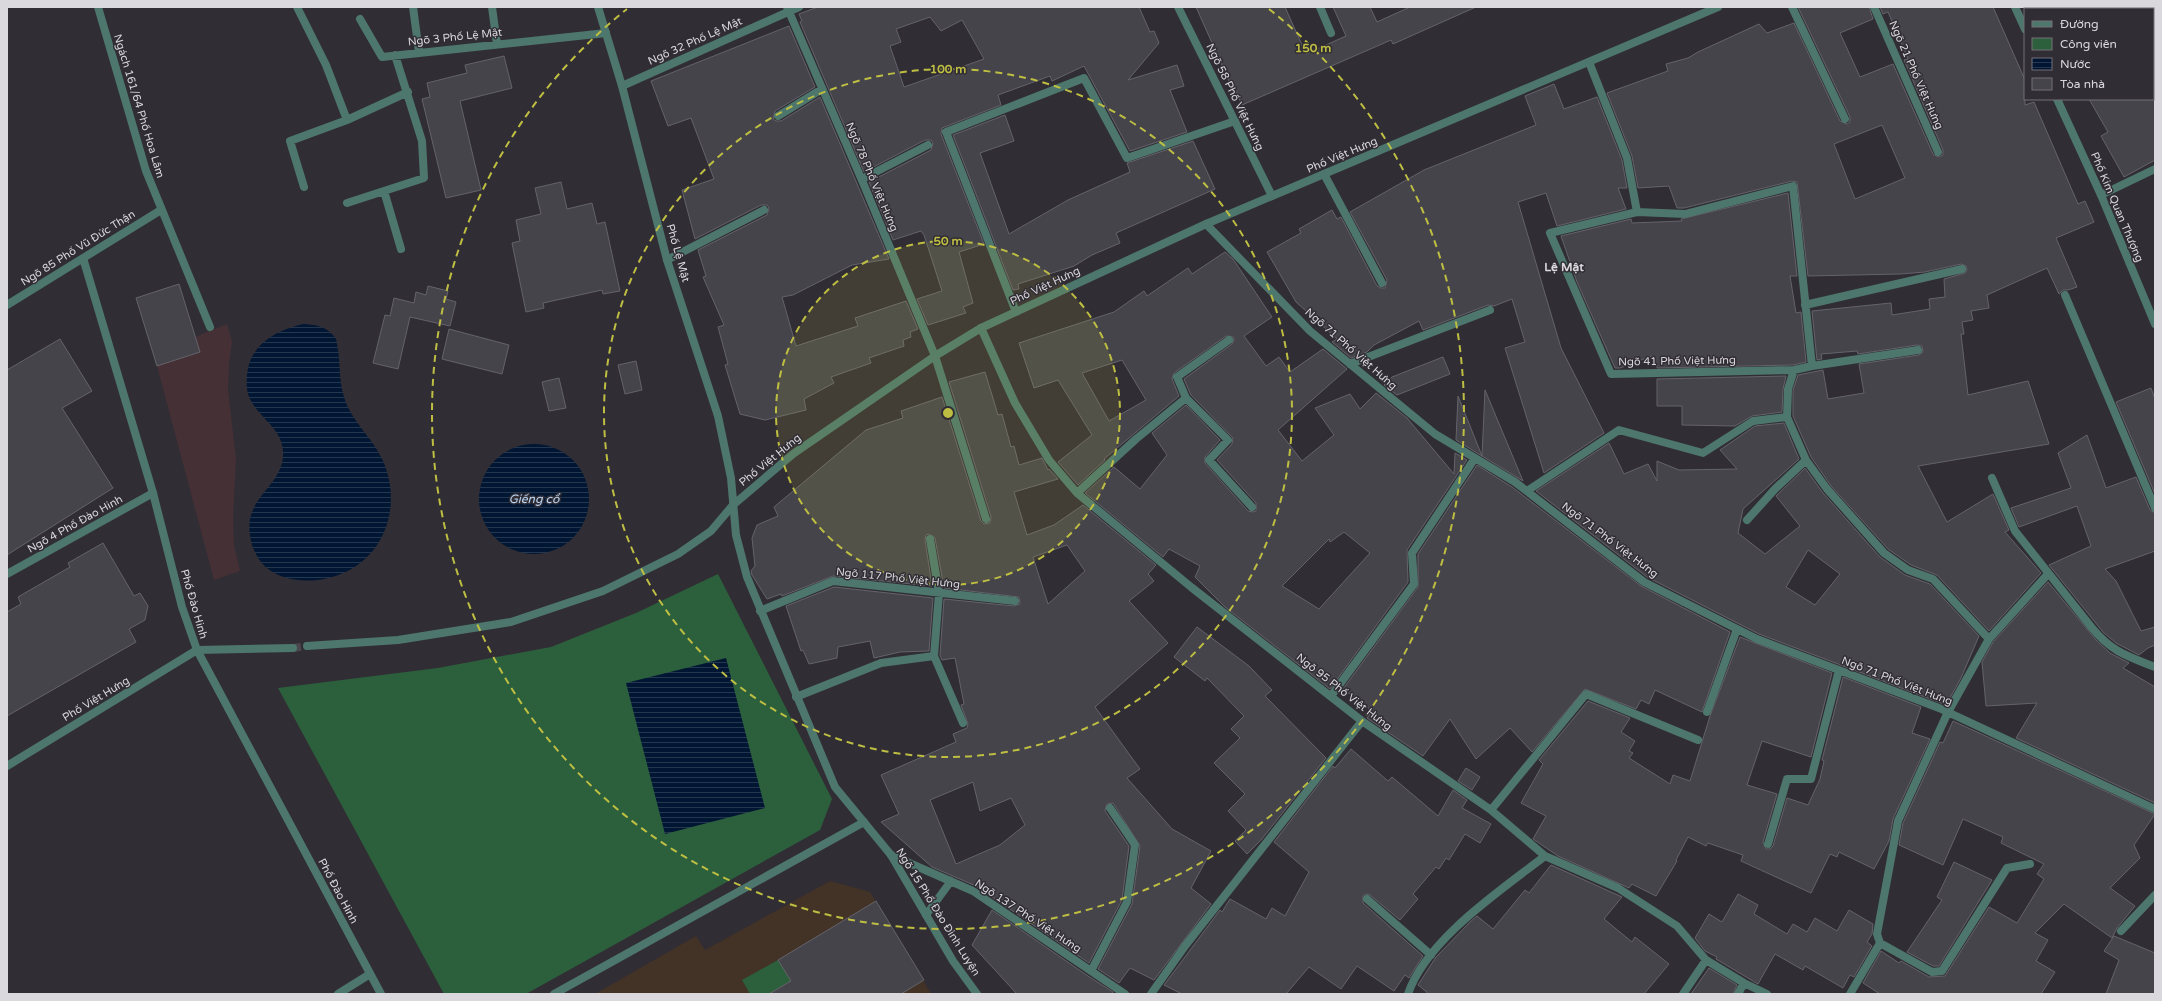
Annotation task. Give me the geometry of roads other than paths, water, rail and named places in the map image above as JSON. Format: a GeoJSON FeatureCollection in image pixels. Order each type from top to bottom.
{"type":"FeatureCollection","features":[{"type":"Feature","properties":{"kind":"street","name":"Ngách 161/64 Phố Hoa Lâm"},"geometry":{"type":"LineString","coordinates":[[98,7],[146,171],[210,327]]}},
{"type":"Feature","properties":{"kind":"street"},"geometry":{"type":"LineString","coordinates":[[297,7],[326,65],[347,120]]}},
{"type":"Feature","properties":{"kind":"street"},"geometry":{"type":"LineString","coordinates":[[414,7],[419,52]]}},
{"type":"Feature","properties":{"kind":"street"},"geometry":{"type":"LineString","coordinates":[[492,7],[497,44]]}},
{"type":"Feature","properties":{"kind":"street","name":"Phố Lệ Mật"},"geometry":{"type":"LineString","coordinates":[[598,7],[622,86],[667,260],[718,416],[727,456],[733,505]]}},
{"type":"Feature","properties":{"kind":"street","name":"Ngõ 32 Phố Lệ Mật"},"geometry":{"type":"LineString","coordinates":[[622,86],[788,10],[799,7]]}},
{"type":"Feature","properties":{"kind":"street","name":"Ngõ 58 Phố Việt Hưng"},"geometry":{"type":"LineString","coordinates":[[1178,7],[1272,196]]}},
{"type":"Feature","properties":{"kind":"street"},"geometry":{"type":"LineString","coordinates":[[1320,7],[1331,33]]}},
{"type":"Feature","properties":{"kind":"street","name":"Phố Việt Hưng"},"geometry":{"type":"LineString","coordinates":[[307,646],[398,640],[511,622],[603,591],[678,554],[711,531],[733,505],[793,454],[935,356],[981,328],[1206,224],[1718,7]]}},
{"type":"Feature","properties":{"kind":"street"},"geometry":{"type":"LineString","coordinates":[[1792,7],[1845,120]]}},
{"type":"Feature","properties":{"kind":"street","name":"Ngõ 21 Phố Việt Hưng"},"geometry":{"type":"LineString","coordinates":[[1874,7],[1938,152]]}},
{"type":"Feature","properties":{"kind":"street"},"geometry":{"type":"LineString","coordinates":[[2015,7],[2024,27]]}},
{"type":"Feature","properties":{"kind":"street","name":"Ngõ 78 Phố Việt Hưng"},"geometry":{"type":"LineString","coordinates":[[788,10],[862,179],[935,356],[986,519]]}},
{"type":"Feature","properties":{"kind":"street"},"geometry":{"type":"LineString","coordinates":[[360,19],[382,57],[395,55]]}},
{"type":"Feature","properties":{"kind":"street","name":"Ngõ 3 Phố Lệ Mật"},"geometry":{"type":"LineString","coordinates":[[347,203],[424,178],[422,141],[408,92],[395,55],[606,33]]}},
{"type":"Feature","properties":{"kind":"street"},"geometry":{"type":"LineString","coordinates":[[1589,62],[1627,158],[1636,212]]}},
{"type":"Feature","properties":{"kind":"street"},"geometry":{"type":"LineString","coordinates":[[1016,312],[946,132],[1084,78],[1126,158],[1235,121]]}},
{"type":"Feature","properties":{"kind":"street"},"geometry":{"type":"LineString","coordinates":[[778,116],[822,89]]}},
{"type":"Feature","properties":{"kind":"street"},"geometry":{"type":"LineString","coordinates":[[304,186],[290,141],[347,120],[408,92]]}},
{"type":"Feature","properties":{"kind":"street","name":"Phố Kim Quan Thượng"},"geometry":{"type":"LineString","coordinates":[[2057,100],[2101,195],[2155,324]]}},
{"type":"Feature","properties":{"kind":"street"},"geometry":{"type":"LineString","coordinates":[[862,179],[928,145]]}},
{"type":"Feature","properties":{"kind":"street"},"geometry":{"type":"LineString","coordinates":[[2101,195],[2155,169]]}},
{"type":"Feature","properties":{"kind":"street"},"geometry":{"type":"LineString","coordinates":[[1324,174],[1382,283]]}},
{"type":"Feature","properties":{"kind":"street","name":"Ngõ 41 Phố Việt Hưng"},"geometry":{"type":"LineString","coordinates":[[1793,186],[1812,366],[1794,370],[1611,374],[1550,233],[1636,212],[1685,214],[1793,186]]}},
{"type":"Feature","properties":{"kind":"street"},"geometry":{"type":"LineString","coordinates":[[384,191],[401,249]]}},
{"type":"Feature","properties":{"kind":"street","name":"Ngõ 85 Phố Vũ Đức Thận"},"geometry":{"type":"LineString","coordinates":[[7,304],[161,210]]}},
{"type":"Feature","properties":{"kind":"street"},"geometry":{"type":"LineString","coordinates":[[667,260],[764,210]]}},
{"type":"Feature","properties":{"kind":"street","name":"Ngõ 71 Phố Việt Hưng"},"geometry":{"type":"LineString","coordinates":[[1206,224],[1310,331],[1435,434],[1527,491],[1644,582],[1757,639],[1948,712],[2155,809]]}},
{"type":"Feature","properties":{"kind":"street","name":"Phố Đào Hinh"},"geometry":{"type":"LineString","coordinates":[[83,258],[153,493],[182,607],[197,650],[381,994]]}},
{"type":"Feature","properties":{"kind":"street"},"geometry":{"type":"LineString","coordinates":[[1805,305],[1962,269]]}},
{"type":"Feature","properties":{"kind":"street"},"geometry":{"type":"LineString","coordinates":[[2065,295],[2155,508]]}},
{"type":"Feature","properties":{"kind":"street"},"geometry":{"type":"LineString","coordinates":[[1350,364],[1490,310]]}},
{"type":"Feature","properties":{"kind":"street","name":"Ngõ 95 Phố Việt Hưng"},"geometry":{"type":"LineString","coordinates":[[981,328],[1019,409],[1049,460],[1077,493],[1191,587],[1362,721],[1491,810],[1545,856],[1618,888],[1677,926],[1706,960],[1744,983],[1768,994]]}},
{"type":"Feature","properties":{"kind":"street"},"geometry":{"type":"LineString","coordinates":[[1229,340],[1177,377],[1186,398],[1228,440],[1209,460],[1252,507]]}},
{"type":"Feature","properties":{"kind":"street"},"geometry":{"type":"LineString","coordinates":[[1812,366],[1918,350]]}},
{"type":"Feature","properties":{"kind":"street"},"geometry":{"type":"LineString","coordinates":[[1794,370],[1788,389],[1787,417],[1806,460],[1827,489],[1884,553],[1908,570],[1933,579],[1989,639]]}},
{"type":"Feature","properties":{"kind":"street"},"geometry":{"type":"LineString","coordinates":[[1077,493],[1136,439],[1186,398]]}},
{"type":"Feature","properties":{"kind":"street"},"geometry":{"type":"LineString","coordinates":[[1527,491],[1619,430],[1703,453],[1754,421],[1787,417]]}},
{"type":"Feature","properties":{"kind":"street"},"geometry":{"type":"LineString","coordinates":[[1331,696],[1414,584],[1412,553],[1475,458]]}},
{"type":"Feature","properties":{"kind":"street"},"geometry":{"type":"LineString","coordinates":[[1747,520],[1775,489],[1806,460]]}},
{"type":"Feature","properties":{"kind":"street"},"geometry":{"type":"LineString","coordinates":[[1992,478],[2015,531],[2105,644],[2121,654],[2155,667]]}},
{"type":"Feature","properties":{"kind":"street","name":"Ngõ 4 Phố Đào Hinh"},"geometry":{"type":"LineString","coordinates":[[7,574],[153,493]]}},
{"type":"Feature","properties":{"kind":"street"},"geometry":{"type":"LineString","coordinates":[[554,994],[864,822],[835,787],[760,611],[740,555],[733,505]]}},
{"type":"Feature","properties":{"kind":"street"},"geometry":{"type":"LineString","coordinates":[[930,539],[939,593],[934,656],[963,723]]}},
{"type":"Feature","properties":{"kind":"street"},"geometry":{"type":"LineString","coordinates":[[2030,864],[2007,868],[1942,971],[1932,972],[1880,943],[1877,934],[1898,821],[1948,712],[1989,639],[2048,574]]}},
{"type":"Feature","properties":{"kind":"street","name":"Ngõ 117 Phố Việt Hưng"},"geometry":{"type":"LineString","coordinates":[[760,611],[833,581],[1015,601]]}},
{"type":"Feature","properties":{"kind":"street"},"geometry":{"type":"LineString","coordinates":[[1707,712],[1737,629]]}},
{"type":"Feature","properties":{"kind":"street"},"geometry":{"type":"LineString","coordinates":[[197,650],[293,648]]}},
{"type":"Feature","properties":{"kind":"street","name":"Phố Việt Hưng"},"geometry":{"type":"LineString","coordinates":[[7,766],[197,650]]}},
{"type":"Feature","properties":{"kind":"street"},"geometry":{"type":"LineString","coordinates":[[796,697],[881,663],[934,656]]}},
{"type":"Feature","properties":{"kind":"street"},"geometry":{"type":"LineString","coordinates":[[1768,844],[1787,779],[1811,779],[1839,670]]}},
{"type":"Feature","properties":{"kind":"street"},"geometry":{"type":"LineString","coordinates":[[1491,810],[1586,694],[1698,740]]}},
{"type":"Feature","properties":{"kind":"street"},"geometry":{"type":"LineString","coordinates":[[1151,994],[1185,946],[1362,721]]}},
{"type":"Feature","properties":{"kind":"street"},"geometry":{"type":"LineString","coordinates":[[1091,971],[1126,902],[1135,845],[1110,808]]}},
{"type":"Feature","properties":{"kind":"street","name":"Ngõ 15 Phố Đào Đình Luyện"},"geometry":{"type":"LineString","coordinates":[[864,822],[891,855],[953,961],[978,994]]}},
{"type":"Feature","properties":{"kind":"street","name":"Ngõ 137 Phố Việt Hưng"},"geometry":{"type":"LineString","coordinates":[[891,855],[973,891],[1125,994]]}},
{"type":"Feature","properties":{"kind":"street"},"geometry":{"type":"LineString","coordinates":[[1408,994],[1413,977],[1464,919],[1545,856]]}},
{"type":"Feature","properties":{"kind":"street"},"geometry":{"type":"LineString","coordinates":[[926,915],[951,881]]}},
{"type":"Feature","properties":{"kind":"street"},"geometry":{"type":"LineString","coordinates":[[2121,931],[2155,894]]}},
{"type":"Feature","properties":{"kind":"street"},"geometry":{"type":"LineString","coordinates":[[1367,899],[1431,955]]}},
{"type":"Feature","properties":{"kind":"street"},"geometry":{"type":"LineString","coordinates":[[1850,994],[1880,943]]}},
{"type":"Feature","properties":{"kind":"street"},"geometry":{"type":"LineString","coordinates":[[1683,994],[1706,960]]}},
{"type":"Feature","properties":{"kind":"street"},"geometry":{"type":"LineString","coordinates":[[338,994],[370,974]]}},
{"type":"Feature","properties":{"kind":"street"},"geometry":{"type":"LineString","coordinates":[[1738,994],[1744,983]]}},
{"type":"Feature","properties":{"kind":"water"},"geometry":{"type":"Polygon","coordinates":[[[304,324],[322,327],[330,332],[336,339],[339,353],[342,390],[347,406],[374,445],[383,461],[389,480],[391,499],[389,518],[383,535],[373,550],[360,563],[344,573],[324,579],[307,581],[290,579],[274,573],[261,562],[252,546],[250,522],[252,512],[257,502],[276,477],[283,457],[283,447],[276,432],[255,407],[247,392],[249,366],[252,356],[258,348],[273,335],[283,330],[304,324]]]}},
{"type":"Feature","properties":{"kind":"water","name":"Giếng cổ"},"geometry":{"type":"Polygon","coordinates":[[[534,444],[555,448],[573,460],[585,478],[589,499],[585,520],[573,538],[555,550],[534,554],[513,550],[495,538],[483,520],[479,499],[483,478],[495,460],[513,448],[534,444]]]}},
{"type":"Feature","properties":{"kind":"water"},"geometry":{"type":"Polygon","coordinates":[[[726,658],[765,808],[665,834],[626,683],[726,658]]]}},
{"type":"Feature","properties":{"kind":"tunnel"},"geometry":{"type":"LineString","coordinates":[[293,648],[307,646]]}},
{"type":"Feature","properties":{"kind":"district","name":"Lệ Mật"},"geometry":{"type":"Point","coordinates":[1564,267]}}]}
